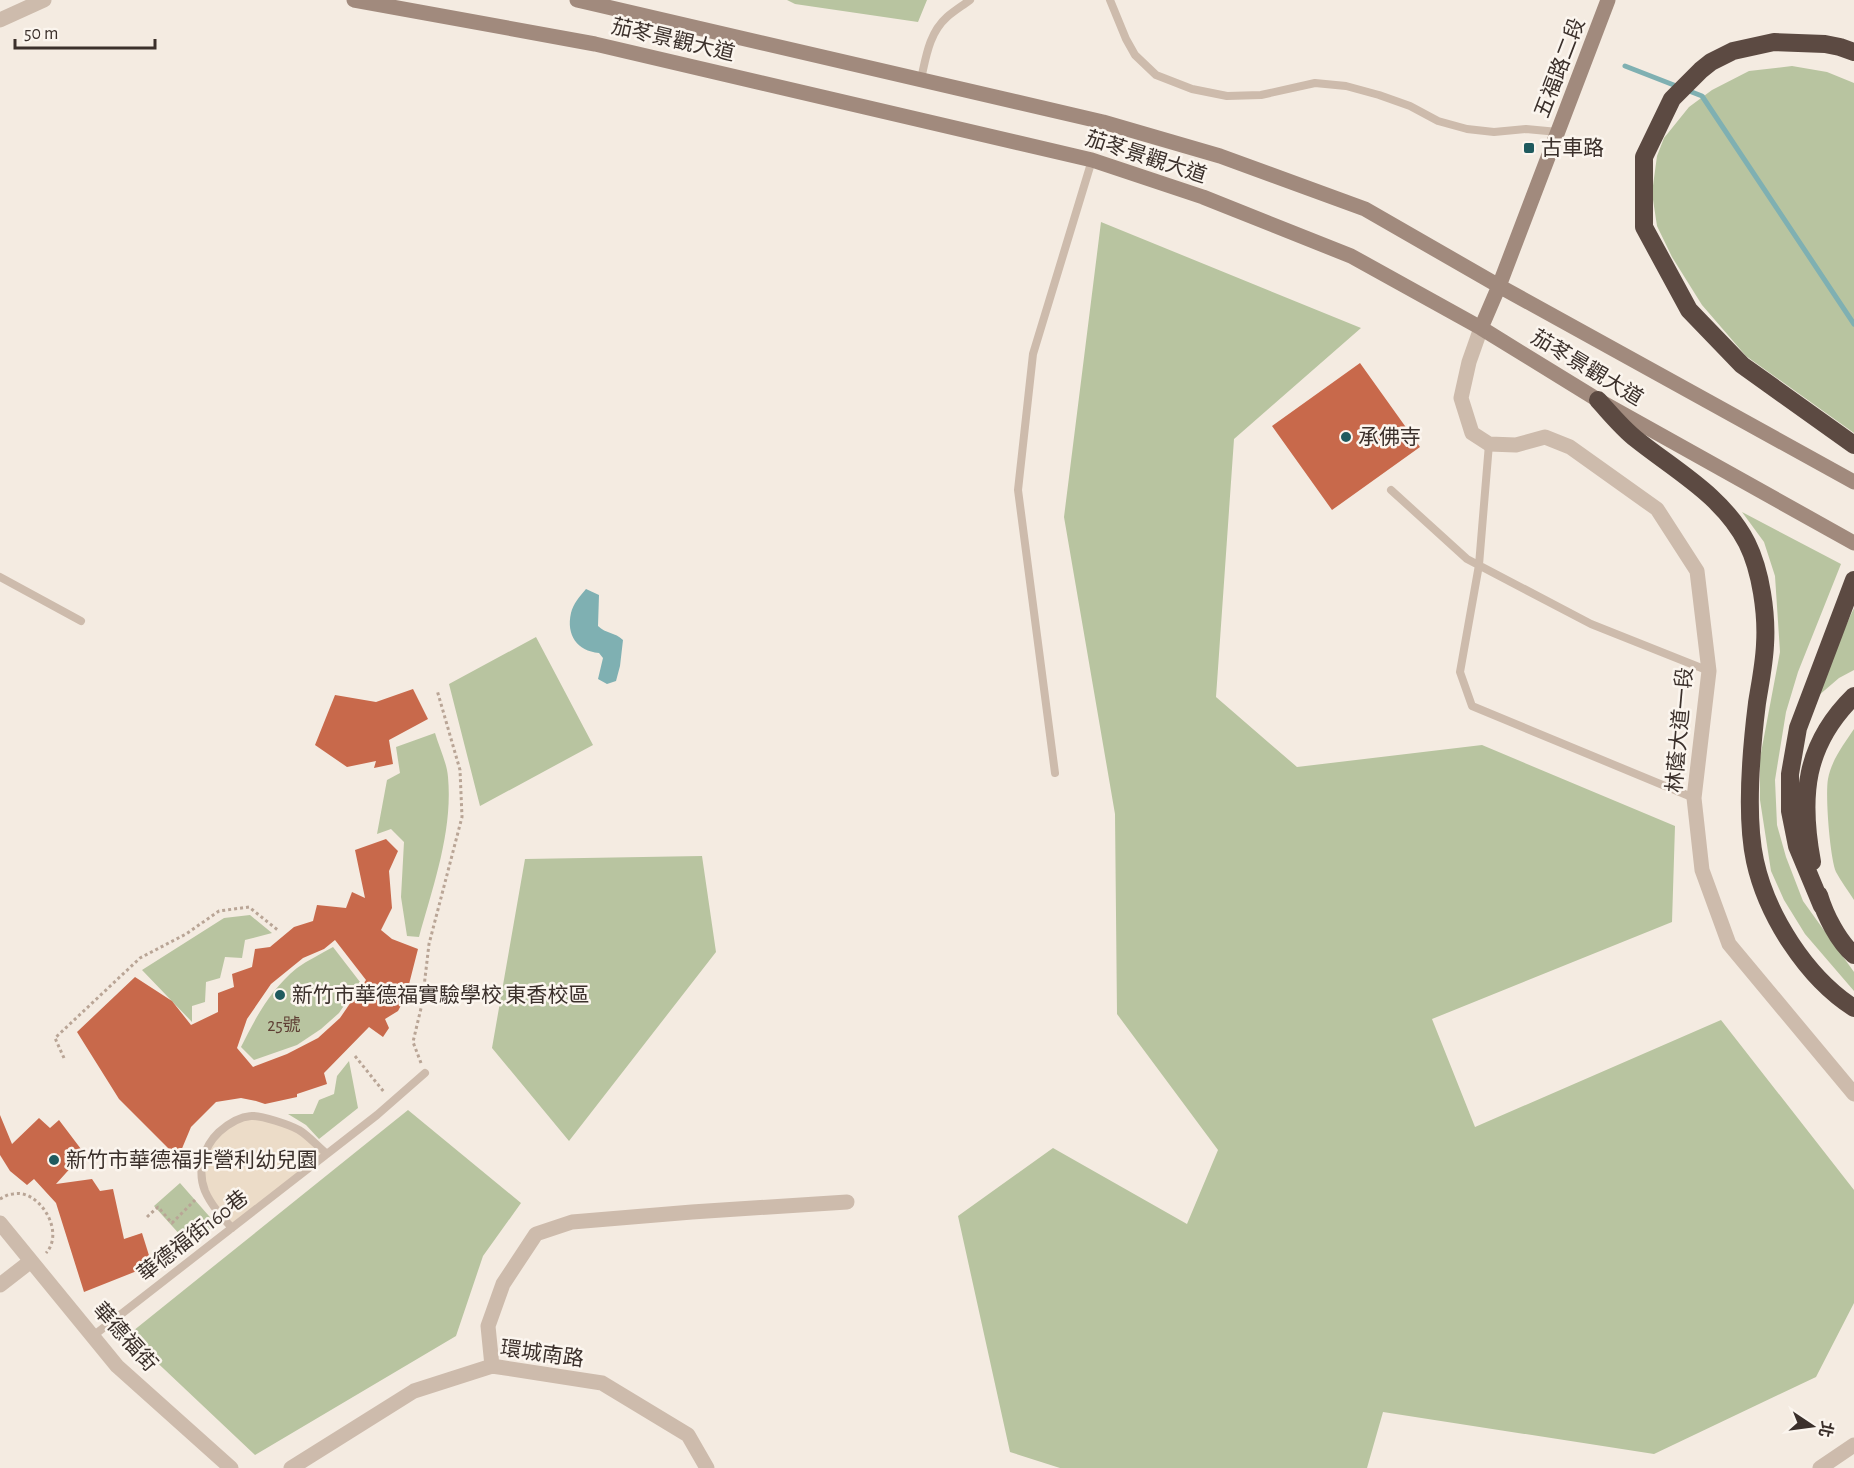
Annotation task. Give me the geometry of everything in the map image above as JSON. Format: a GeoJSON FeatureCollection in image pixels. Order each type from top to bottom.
{"type":"FeatureCollection","features":[{"type":"Feature","properties":{"kind":"highway"},"geometry":{"type":"LineString","coordinates":[[1854,52],[1825,44],[1774,42],[1733,51],[1711,62],[1672,99],[1644,157],[1644,227],[1689,310],[1742,365],[1854,445]]}},
{"type":"Feature","properties":{"kind":"highway"},"geometry":{"type":"LineString","coordinates":[[1598,400],[1635,438],[1709,495],[1731,518],[1747,544],[1758,573],[1766,643],[1757,703],[1750,802],[1755,861],[1773,911],[1803,961],[1841,1000],[1854,1008]]}},
{"type":"Feature","properties":{"kind":"highway"},"geometry":{"type":"LineString","coordinates":[[1854,580],[1798,728],[1790,774],[1790,811],[1797,846],[1835,931],[1854,955]]}},
{"type":"Feature","properties":{"kind":"highway"},"geometry":{"type":"LineString","coordinates":[[1822,906],[1809,848],[1806,791],[1810,772],[1824,733],[1837,713],[1854,696]]}},
{"type":"Feature","properties":{"kind":"street"},"geometry":{"type":"LineString","coordinates":[[0,20],[44,0]]}},
{"type":"Feature","properties":{"kind":"street","name":"茄苳景觀大道"},"geometry":{"type":"LineString","coordinates":[[354,0],[595,44],[1092,160],[1203,197],[1352,256],[1481,328],[1598,400],[1854,543]]}},
{"type":"Feature","properties":{"kind":"street","name":"茄苳景觀大道"},"geometry":{"type":"LineString","coordinates":[[577,0],[1103,122],[1220,156],[1365,209],[1499,286],[1854,482]]}},
{"type":"Feature","properties":{"kind":"street","name":"五福路二段"},"geometry":{"type":"LineString","coordinates":[[1481,328],[1608,0]]}},
{"type":"Feature","properties":{"kind":"street"},"geometry":{"type":"LineString","coordinates":[[1481,328],[1469,362],[1461,398],[1472,433],[1489,444]]}},
{"type":"Feature","properties":{"kind":"street","name":"林蔭大道一段"},"geometry":{"type":"LineString","coordinates":[[1489,444],[1516,445],[1545,437],[1570,447],[1657,509],[1697,571],[1709,671],[1694,798],[1702,870],[1729,944],[1854,1094]]}},
{"type":"Feature","properties":{"kind":"street"},"geometry":{"type":"LineString","coordinates":[[492,1366],[488,1326],[502,1284],[536,1234],[572,1222],[847,1202]]}},
{"type":"Feature","properties":{"kind":"street","name":"華德福街"},"geometry":{"type":"LineString","coordinates":[[0,1223],[117,1366],[231,1468]]}},
{"type":"Feature","properties":{"kind":"street"},"geometry":{"type":"LineString","coordinates":[[0,1285],[31,1261]]}},
{"type":"Feature","properties":{"kind":"street","name":"環城南路"},"geometry":{"type":"LineString","coordinates":[[291,1468],[414,1391],[492,1366],[602,1383],[688,1435],[707,1468]]}},
{"type":"Feature","properties":{"kind":"street"},"geometry":{"type":"LineString","coordinates":[[1820,1468],[1854,1445]]}},
{"type":"Feature","properties":{"kind":"lane"},"geometry":{"type":"LineString","coordinates":[[921,79],[934,33],[946,18],[970,0]]}},
{"type":"Feature","properties":{"kind":"lane"},"geometry":{"type":"LineString","coordinates":[[1110,0],[1135,55],[1156,75],[1192,89],[1227,96],[1261,95],[1316,83],[1336,85],[1379,95],[1410,106],[1438,120],[1467,129],[1494,132],[1526,129],[1558,132]]}},
{"type":"Feature","properties":{"kind":"lane"},"geometry":{"type":"LineString","coordinates":[[1055,773],[1018,490],[1033,354],[1092,160]]}},
{"type":"Feature","properties":{"kind":"lane"},"geometry":{"type":"LineString","coordinates":[[1489,444],[1479,565],[1460,672],[1472,706],[1694,798]]}},
{"type":"Feature","properties":{"kind":"lane"},"geometry":{"type":"LineString","coordinates":[[1391,490],[1467,559],[1591,624],[1709,671]]}},
{"type":"Feature","properties":{"kind":"lane"},"geometry":{"type":"LineString","coordinates":[[0,577],[81,621]]}},
{"type":"Feature","properties":{"kind":"lane","name":"華德福街160巷"},"geometry":{"type":"LineString","coordinates":[[93,1336],[327,1154],[424,1073]]}},
{"type":"Feature","properties":{"kind":"lane"},"geometry":{"type":"LineString","coordinates":[[232,1228],[205,1190],[202,1166],[205,1151],[216,1135],[231,1122],[252,1115],[300,1130],[327,1154]]}},
{"type":"Feature","properties":{"kind":"path"},"geometry":{"type":"LineString","coordinates":[[424,1073],[413,1042],[422,1004],[429,944],[462,817],[460,770],[437,690]]}},
{"type":"Feature","properties":{"kind":"path"},"geometry":{"type":"LineString","coordinates":[[64,1058],[55,1038],[140,958],[186,934],[219,911],[249,907],[279,931]]}},
{"type":"Feature","properties":{"kind":"path"},"geometry":{"type":"LineString","coordinates":[[355,1056],[392,1102]]}},
{"type":"Feature","properties":{"kind":"path"},"geometry":{"type":"LineString","coordinates":[[147,1217],[158,1207],[172,1223],[205,1190]]}},
{"type":"Feature","properties":{"kind":"path"},"geometry":{"type":"LineString","coordinates":[[0,1200],[14,1193],[26,1195],[40,1204],[51,1220],[54,1238],[48,1251],[31,1261]]}},
{"type":"Feature","properties":{"kind":"green space"},"geometry":{"type":"Polygon","coordinates":[[[787,0],[927,0],[918,22],[795,4],[787,0]]]}},
{"type":"Feature","properties":{"kind":"green space"},"geometry":{"type":"Polygon","coordinates":[[[1792,66],[1827,72],[1854,83],[1854,433],[1746,356],[1702,305],[1672,257],[1657,226],[1652,193],[1657,156],[1664,138],[1689,107],[1712,90],[1749,71],[1792,66]]]}},
{"type":"Feature","properties":{"kind":"green space"},"geometry":{"type":"Polygon","coordinates":[[[1101,222],[1361,328],[1234,439],[1216,697],[1297,767],[1482,745],[1675,826],[1672,922],[1432,1019],[1475,1127],[1721,1020],[1854,1190],[1854,1303],[1816,1377],[1654,1454],[1383,1412],[1367,1468],[1060,1468],[1010,1452],[958,1216],[1053,1148],[1187,1224],[1218,1150],[1117,1014],[1115,814],[1064,517],[1101,222]]]}},
{"type":"Feature","properties":{"kind":"green space"},"geometry":{"type":"Polygon","coordinates":[[[1742,512],[1841,564],[1798,672],[1786,712],[1775,780],[1777,825],[1786,857],[1803,901],[1854,972],[1854,991],[1805,934],[1784,900],[1771,871],[1760,800],[1760,758],[1780,652],[1775,576],[1764,542],[1742,512]]]}},
{"type":"Feature","properties":{"kind":"green space"},"geometry":{"type":"Polygon","coordinates":[[[1854,608],[1854,670],[1839,678],[1811,702],[1854,608]]]}},
{"type":"Feature","properties":{"kind":"green space"},"geometry":{"type":"Polygon","coordinates":[[[536,637],[593,745],[480,806],[449,684],[536,637]]]}},
{"type":"Feature","properties":{"kind":"green space"},"geometry":{"type":"Polygon","coordinates":[[[1854,729],[1854,900],[1834,865],[1827,798],[1828,779],[1832,766],[1854,729]]]}},
{"type":"Feature","properties":{"kind":"green space"},"geometry":{"type":"Polygon","coordinates":[[[435,733],[447,772],[448,818],[441,858],[419,937],[407,936],[401,897],[404,842],[391,829],[377,834],[387,780],[400,773],[396,747],[435,733]]]}},
{"type":"Feature","properties":{"kind":"green space"},"geometry":{"type":"Polygon","coordinates":[[[702,856],[716,952],[569,1141],[492,1048],[525,859],[702,856]]]}},
{"type":"Feature","properties":{"kind":"green space"},"geometry":{"type":"Polygon","coordinates":[[[250,915],[272,933],[245,940],[242,958],[225,957],[220,978],[206,982],[205,1002],[192,1006],[192,1022],[142,970],[224,918],[250,915]]]}},
{"type":"Feature","properties":{"kind":"green space"},"geometry":{"type":"Polygon","coordinates":[[[333,947],[360,982],[339,1013],[321,1029],[297,1045],[254,1060],[241,1047],[264,1004],[287,976],[333,947]]]}},
{"type":"Feature","properties":{"kind":"green space"},"geometry":{"type":"Polygon","coordinates":[[[349,1061],[358,1108],[319,1139],[306,1125],[288,1114],[313,1114],[319,1100],[334,1094],[337,1076],[349,1061]]]}},
{"type":"Feature","properties":{"kind":"green space"},"geometry":{"type":"Polygon","coordinates":[[[408,1110],[521,1203],[483,1256],[456,1336],[255,1455],[128,1335],[408,1110]]]}},
{"type":"Feature","properties":{"kind":"green space"},"geometry":{"type":"Polygon","coordinates":[[[180,1183],[216,1224],[191,1247],[154,1206],[180,1183]]]}},
{"type":"Feature","properties":{"kind":"shaded area"},"geometry":{"type":"Polygon","coordinates":[[[252,1115],[300,1130],[327,1154],[232,1228],[205,1190],[205,1151],[216,1135],[252,1115]]]}},
{"type":"Feature","properties":{"kind":"water"},"geometry":{"type":"Polygon","coordinates":[[[586,589],[599,595],[598,626],[623,640],[616,681],[607,684],[598,679],[603,658],[599,653],[591,652],[579,645],[570,628],[572,610],[586,589]]]}},
{"type":"Feature","properties":{"kind":"building","name":"承佛寺"},"geometry":{"type":"Polygon","coordinates":[[[1360,363],[1420,447],[1332,510],[1272,426],[1360,363]]]}},
{"type":"Feature","properties":{"kind":"building"},"geometry":{"type":"Polygon","coordinates":[[[413,689],[428,719],[389,740],[393,764],[374,768],[376,761],[347,767],[315,745],[335,695],[376,702],[413,689]]]}},
{"type":"Feature","properties":{"kind":"building"},"geometry":{"type":"Polygon","coordinates":[[[386,839],[398,851],[389,871],[392,908],[381,930],[392,939],[418,949],[406,996],[398,1011],[385,1019],[389,1028],[383,1037],[369,1027],[324,1073],[327,1084],[297,1094],[297,1097],[265,1104],[241,1098],[216,1102],[191,1127],[178,1158],[119,1099],[77,1032],[135,977],[172,1001],[191,1025],[218,1012],[218,993],[234,987],[232,974],[252,967],[255,949],[270,947],[294,927],[313,921],[317,905],[346,908],[352,892],[365,898],[355,850],[386,839]],[[335,940],[324,949],[303,958],[271,984],[247,1019],[237,1048],[253,1067],[287,1054],[318,1038],[340,1018],[366,980],[335,940]]]}},
{"type":"Feature","properties":{"kind":"building"},"geometry":{"type":"Polygon","coordinates":[[[0,1115],[12,1144],[39,1118],[50,1128],[59,1120],[84,1153],[56,1184],[92,1179],[100,1191],[113,1189],[124,1239],[142,1233],[152,1265],[84,1292],[56,1203],[34,1179],[27,1185],[10,1171],[0,1155],[0,1115]]]}},
{"type":"Feature","properties":{"kind":"waterway"},"geometry":{"type":"LineString","coordinates":[[1625,66],[1702,96],[1854,324]]}},
{"type":"Feature","properties":{"kind":"place","name":"古車路"},"geometry":{"type":"Point","coordinates":[1529,148]}},
{"type":"Feature","properties":{"kind":"place","name":"承佛寺"},"geometry":{"type":"Point","coordinates":[1346,437]}},
{"type":"Feature","properties":{"kind":"place","name":"新竹市華德福實驗學校 東香校區"},"geometry":{"type":"Point","coordinates":[280,995]}},
{"type":"Feature","properties":{"kind":"place","name":"新竹市華德福非營利幼兒園"},"geometry":{"type":"Point","coordinates":[54,1160]}}]}
